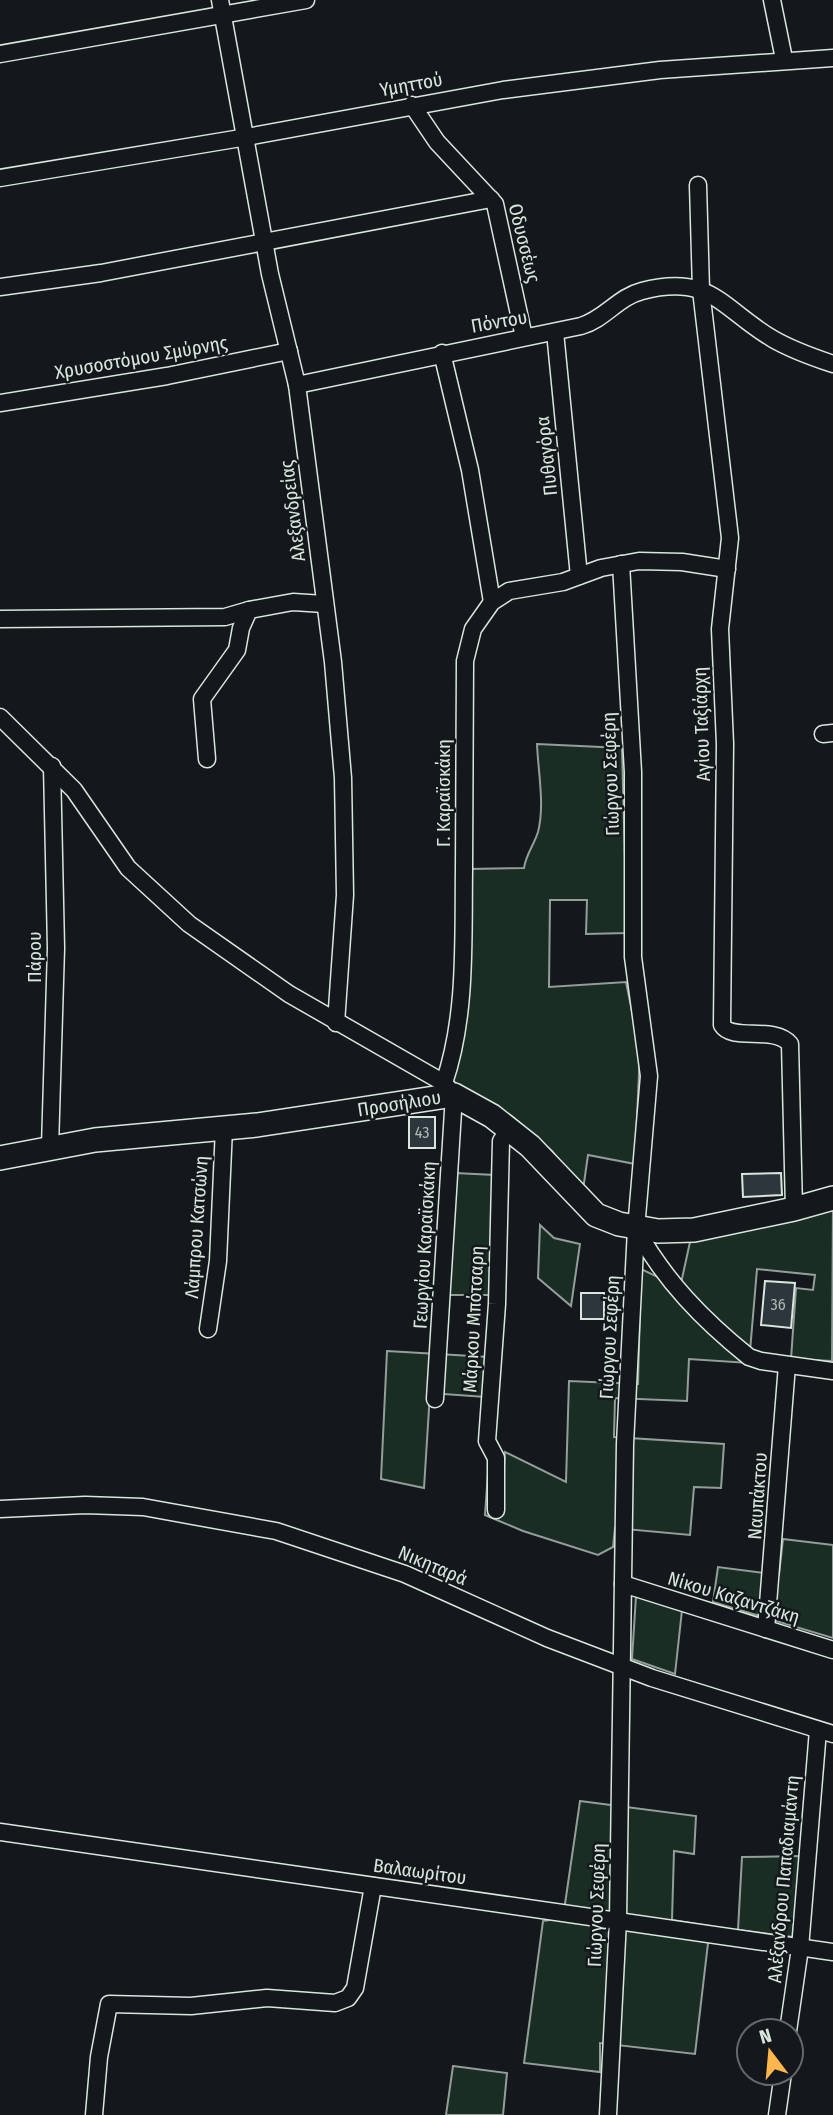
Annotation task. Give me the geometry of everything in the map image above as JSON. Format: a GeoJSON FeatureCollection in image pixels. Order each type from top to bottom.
{"type":"FeatureCollection","features":[{"type":"Feature","properties":{"kind":"street"},"geometry":{"type":"LineString","coordinates":[[0,54],[222,7],[306,0]]}},
{"type":"Feature","properties":{"kind":"street"},"geometry":{"type":"LineString","coordinates":[[772,0],[783,60]]}},
{"type":"Feature","properties":{"kind":"street","name":"Αλεξανδρείας"},"geometry":{"type":"LineString","coordinates":[[222,7],[264,241],[297,386],[333,662],[343,790],[345,895],[336,1023]]}},
{"type":"Feature","properties":{"kind":"street","name":"Υμηττού"},"geometry":{"type":"LineString","coordinates":[[0,178],[247,137],[412,105],[617,74],[833,58]]}},
{"type":"Feature","properties":{"kind":"street","name":"Οδυσσέως"},"geometry":{"type":"LineString","coordinates":[[412,105],[437,142],[491,200],[503,230],[524,337]]}},
{"type":"Feature","properties":{"kind":"street","name":"Αγίου Ταξιάρχη"},"geometry":{"type":"LineString","coordinates":[[698,185],[702,290],[729,521],[720,629],[725,744],[722,1024],[727,1031],[776,1035],[790,1044],[794,1209]]}},
{"type":"Feature","properties":{"kind":"street"},"geometry":{"type":"LineString","coordinates":[[0,287],[101,273],[491,200]]}},
{"type":"Feature","properties":{"kind":"street","name":"Πόντου"},"geometry":{"type":"LineString","coordinates":[[297,386],[442,353],[555,332],[594,321],[624,298],[641,292],[672,287],[702,290]]}},
{"type":"Feature","properties":{"kind":"street"},"geometry":{"type":"LineString","coordinates":[[702,290],[725,301],[771,338],[833,365]]}},
{"type":"Feature","properties":{"kind":"street","name":"Πυθαγόρα"},"geometry":{"type":"LineString","coordinates":[[555,332],[579,576]]}},
{"type":"Feature","properties":{"kind":"street","name":"Χρυσοστόμου Σμύρνης"},"geometry":{"type":"LineString","coordinates":[[0,403],[167,376],[289,351]]}},
{"type":"Feature","properties":{"kind":"street"},"geometry":{"type":"LineString","coordinates":[[442,353],[470,470],[492,602],[515,589],[563,582],[621,564],[668,561],[727,569]]}},
{"type":"Feature","properties":{"kind":"street","name":"Γιώργου Σεφέρη"},"geometry":{"type":"LineString","coordinates":[[608,2115],[618,1920],[625,1444],[636,1229],[649,1076],[633,957],[633,772],[621,564]]}},
{"type":"Feature","properties":{"kind":"street"},"geometry":{"type":"LineString","coordinates":[[0,619],[225,617],[293,602],[324,604]]}},
{"type":"Feature","properties":{"kind":"street","name":"Γ. Καραϊσκάκη"},"geometry":{"type":"LineString","coordinates":[[449,1089],[460,1006],[466,647],[473,629],[492,602]]}},
{"type":"Feature","properties":{"kind":"street"},"geometry":{"type":"LineString","coordinates":[[207,759],[202,699],[237,650],[241,628],[249,610]]}},
{"type":"Feature","properties":{"kind":"street"},"geometry":{"type":"LineString","coordinates":[[0,716],[79,796],[128,868],[211,941],[336,1023],[449,1089]]}},
{"type":"Feature","properties":{"kind":"street","name":"Πάρου"},"geometry":{"type":"LineString","coordinates":[[50,1147],[56,947],[52,766]]}},
{"type":"Feature","properties":{"kind":"street","name":"Προσήλιου"},"geometry":{"type":"LineString","coordinates":[[0,1158],[50,1147],[224,1128],[449,1089],[509,1130],[541,1157],[596,1215],[636,1229],[694,1230],[833,1198]]}},
{"type":"Feature","properties":{"kind":"street","name":"Γεωργίου Καραϊσκάκη"},"geometry":{"type":"LineString","coordinates":[[435,1399],[449,1089]]}},
{"type":"Feature","properties":{"kind":"street","name":"Λάμπρου Κατσώνη"},"geometry":{"type":"LineString","coordinates":[[208,1329],[218,1261],[224,1128]]}},
{"type":"Feature","properties":{"kind":"street","name":"Μάρκου Μπότσαρη"},"geometry":{"type":"LineString","coordinates":[[496,1510],[496,1458],[487,1441],[497,1304],[500,1141],[509,1130]]}},
{"type":"Feature","properties":{"kind":"street"},"geometry":{"type":"LineString","coordinates":[[636,1229],[658,1267],[699,1315],[749,1357],[833,1371]]}},
{"type":"Feature","properties":{"kind":"street","name":"Ναυπάκτου"},"geometry":{"type":"LineString","coordinates":[[766,1629],[787,1365]]}},
{"type":"Feature","properties":{"kind":"street","name":"Νικηταρά"},"geometry":{"type":"LineString","coordinates":[[0,1509],[85,1505],[144,1507],[275,1531],[405,1574],[547,1638],[621,1666],[733,1705],[826,1732]]}},
{"type":"Feature","properties":{"kind":"street","name":"Νίκου Καζαντζάκη"},"geometry":{"type":"LineString","coordinates":[[623,1584],[833,1650]]}},
{"type":"Feature","properties":{"kind":"street","name":"Αλέξανδρου Παπαδιαμάντη"},"geometry":{"type":"LineString","coordinates":[[790,2017],[826,1732]]}},
{"type":"Feature","properties":{"kind":"street","name":"Βαλαωρίτου"},"geometry":{"type":"LineString","coordinates":[[0,1832],[833,1952]]}},
{"type":"Feature","properties":{"kind":"street"},"geometry":{"type":"LineString","coordinates":[[94,2115],[99,2057],[109,2004],[191,2006],[267,1998],[335,2003],[348,1998],[355,1988],[373,1886]]}},
{"type":"Feature","properties":{"kind":"street"},"geometry":{"type":"LineString","coordinates":[[777,2115],[781,2087]]}},
{"type":"Feature","properties":{"kind":"green space"},"geometry":{"type":"Polygon","coordinates":[[[537,744],[622,748],[627,933],[586,934],[587,900],[550,900],[549,987],[626,982],[640,1050],[635,1164],[588,1155],[583,1190],[552,1151],[513,1117],[453,1081],[462,1048],[469,869],[524,868],[540,822],[537,744]]]}},
{"type":"Feature","properties":{"kind":"green space"},"geometry":{"type":"Polygon","coordinates":[[[455,1173],[495,1175],[493,1295],[449,1295],[455,1173]]]}},
{"type":"Feature","properties":{"kind":"green space"},"geometry":{"type":"Polygon","coordinates":[[[833,1204],[832,1361],[791,1359],[796,1288],[813,1290],[815,1275],[757,1269],[749,1363],[689,1359],[687,1401],[615,1398],[614,1437],[724,1444],[721,1488],[694,1487],[690,1535],[615,1528],[613,1547],[598,1555],[523,1531],[485,1515],[489,1458],[504,1466],[505,1452],[566,1482],[569,1381],[638,1384],[641,1269],[660,1278],[678,1297],[690,1242],[833,1204]]]}},
{"type":"Feature","properties":{"kind":"green space"},"geometry":{"type":"Polygon","coordinates":[[[540,1225],[554,1238],[580,1244],[571,1306],[538,1278],[540,1225]]]}},
{"type":"Feature","properties":{"kind":"green space"},"geometry":{"type":"Polygon","coordinates":[[[387,1351],[488,1357],[485,1397],[430,1393],[424,1488],[381,1479],[387,1351]]]}},
{"type":"Feature","properties":{"kind":"green space"},"geometry":{"type":"Polygon","coordinates":[[[783,1539],[833,1545],[833,1638],[713,1602],[718,1567],[779,1575],[783,1539]]]}},
{"type":"Feature","properties":{"kind":"green space"},"geometry":{"type":"Polygon","coordinates":[[[636,1596],[682,1610],[675,1674],[632,1659],[636,1596]]]}},
{"type":"Feature","properties":{"kind":"green space"},"geometry":{"type":"Polygon","coordinates":[[[580,1801],[696,1816],[694,1854],[674,1851],[672,1920],[710,1926],[695,2054],[600,2043],[600,2072],[524,2063],[543,1921],[549,1920],[565,1904],[580,1801]]]}},
{"type":"Feature","properties":{"kind":"green space"},"geometry":{"type":"Polygon","coordinates":[[[801,1856],[793,1937],[738,1930],[742,1857],[801,1856]]]}},
{"type":"Feature","properties":{"kind":"green space"},"geometry":{"type":"Polygon","coordinates":[[[453,2066],[507,2073],[503,2115],[446,2115],[453,2066]]]}},
{"type":"Feature","properties":{"kind":"building"},"geometry":{"type":"Polygon","coordinates":[[[409,1117],[435,1117],[435,1148],[409,1148],[409,1117]]]}},
{"type":"Feature","properties":{"kind":"building"},"geometry":{"type":"Polygon","coordinates":[[[781,1173],[782,1195],[743,1197],[742,1174],[781,1173]]]}},
{"type":"Feature","properties":{"kind":"building"},"geometry":{"type":"Polygon","coordinates":[[[765,1281],[795,1283],[791,1328],[761,1325],[765,1281]]]}},
{"type":"Feature","properties":{"kind":"building"},"geometry":{"type":"Polygon","coordinates":[[[581,1293],[604,1293],[604,1319],[581,1319],[581,1293]]]}}]}
